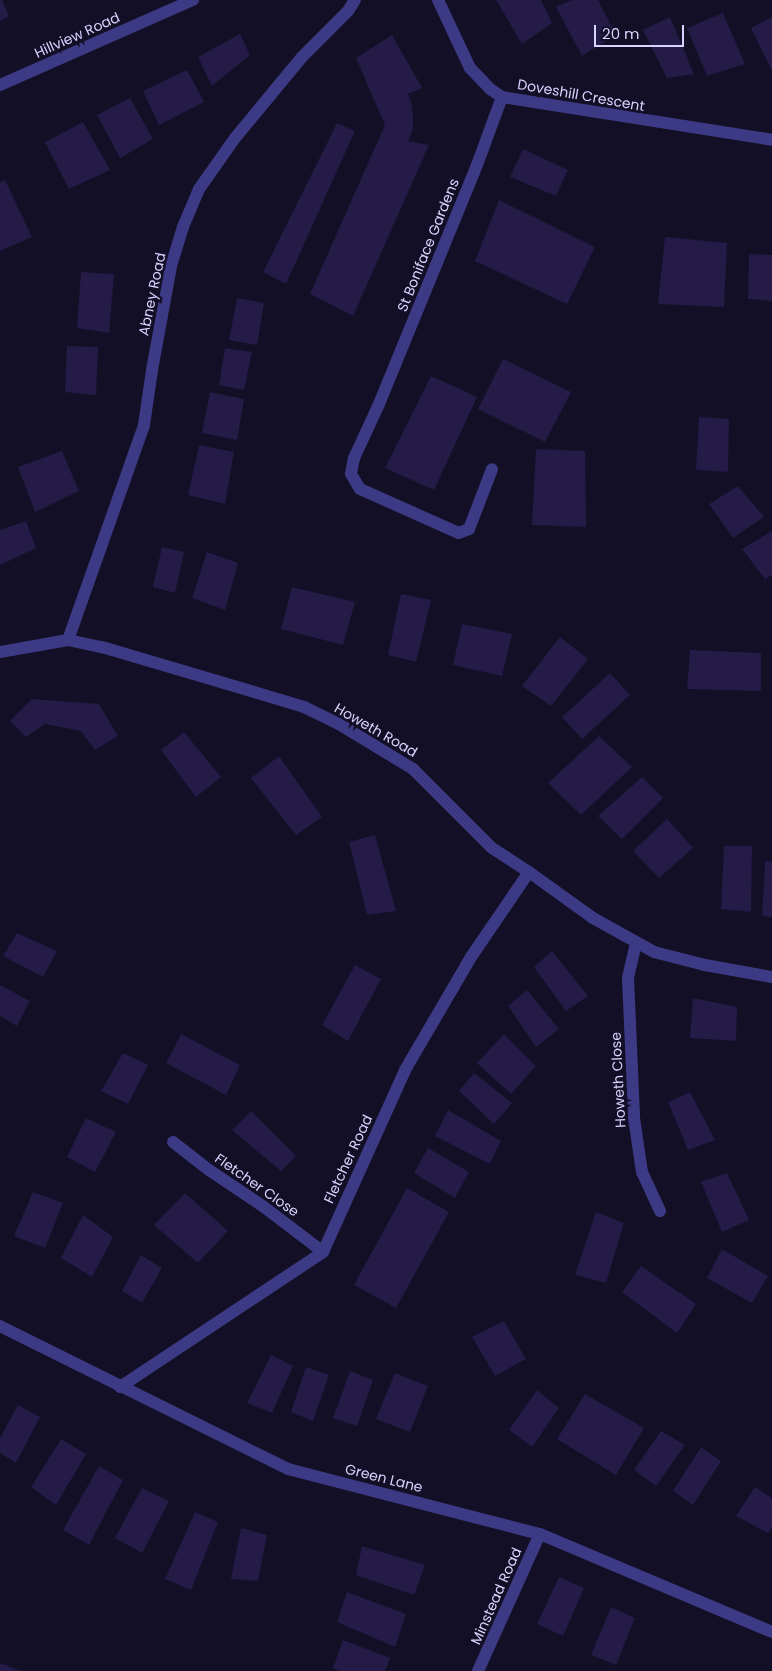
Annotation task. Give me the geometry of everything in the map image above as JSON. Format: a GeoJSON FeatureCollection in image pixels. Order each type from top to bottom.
{"type":"FeatureCollection","features":[{"type":"Feature","properties":{"kind":"street","name":"Hillview Road"},"geometry":{"type":"LineString","coordinates":[[0,85],[193,0]]}},
{"type":"Feature","properties":{"kind":"street","name":"Abney Road"},"geometry":{"type":"LineString","coordinates":[[68,640],[144,425],[153,360],[171,266],[183,227],[200,189],[235,138],[302,57],[348,11],[355,0]]}},
{"type":"Feature","properties":{"kind":"street","name":"Doveshill Crescent"},"geometry":{"type":"LineString","coordinates":[[438,0],[470,68],[490,89],[502,97],[772,140]]}},
{"type":"Feature","properties":{"kind":"street","name":"St Boniface Gardens"},"geometry":{"type":"LineString","coordinates":[[492,468],[469,529],[459,533],[360,489],[351,474],[354,458],[379,404],[502,97]]}},
{"type":"Feature","properties":{"kind":"street","name":"Howeth Road"},"geometry":{"type":"LineString","coordinates":[[0,652],[68,640],[102,647],[269,695],[304,707],[339,724],[414,769],[492,848],[593,918],[636,943],[654,952],[772,977]]}},
{"type":"Feature","properties":{"kind":"street","name":"Fletcher Road"},"geometry":{"type":"LineString","coordinates":[[323,1252],[406,1070],[471,957],[529,872]]}},
{"type":"Feature","properties":{"kind":"street","name":"Howeth Close"},"geometry":{"type":"LineString","coordinates":[[636,943],[628,978],[634,1118],[642,1172],[660,1211]]}},
{"type":"Feature","properties":{"kind":"street","name":"Fletcher Close"},"geometry":{"type":"LineString","coordinates":[[173,1142],[323,1252]]}},
{"type":"Feature","properties":{"kind":"street"},"geometry":{"type":"LineString","coordinates":[[120,1387],[323,1252]]}},
{"type":"Feature","properties":{"kind":"street","name":"Green Lane"},"geometry":{"type":"LineString","coordinates":[[0,1326],[120,1387],[288,1468],[540,1534],[772,1632]]}},
{"type":"Feature","properties":{"kind":"street","name":"Minstead Road"},"geometry":{"type":"LineString","coordinates":[[478,1671],[540,1534]]}},
{"type":"Feature","properties":{"kind":"building"},"geometry":{"type":"Polygon","coordinates":[[[0,0],[2,0],[9,16],[0,21],[0,0]]]}},
{"type":"Feature","properties":{"kind":"building"},"geometry":{"type":"Polygon","coordinates":[[[496,0],[541,0],[552,23],[522,44],[496,0]]]}},
{"type":"Feature","properties":{"kind":"building"},"geometry":{"type":"Polygon","coordinates":[[[572,0],[598,0],[616,35],[582,56],[556,7],[572,0]]]}},
{"type":"Feature","properties":{"kind":"building"},"geometry":{"type":"Polygon","coordinates":[[[723,13],[745,64],[707,76],[687,28],[723,13]]]}},
{"type":"Feature","properties":{"kind":"building"},"geometry":{"type":"Polygon","coordinates":[[[670,17],[694,74],[667,78],[643,30],[670,17]]]}},
{"type":"Feature","properties":{"kind":"building"},"geometry":{"type":"Polygon","coordinates":[[[772,17],[772,71],[751,28],[772,17]]]}},
{"type":"Feature","properties":{"kind":"building"},"geometry":{"type":"Polygon","coordinates":[[[240,34],[250,55],[212,86],[198,57],[240,34]]]}},
{"type":"Feature","properties":{"kind":"building"},"geometry":{"type":"Polygon","coordinates":[[[392,35],[422,88],[408,94],[412,105],[413,129],[408,141],[429,145],[353,316],[310,294],[385,125],[356,58],[392,35]]]}},
{"type":"Feature","properties":{"kind":"building"},"geometry":{"type":"Polygon","coordinates":[[[187,70],[204,102],[159,125],[143,91],[187,70]]]}},
{"type":"Feature","properties":{"kind":"building"},"geometry":{"type":"Polygon","coordinates":[[[130,98],[153,139],[120,158],[97,115],[130,98]]]}},
{"type":"Feature","properties":{"kind":"building"},"geometry":{"type":"Polygon","coordinates":[[[83,122],[110,170],[69,189],[45,142],[83,122]]]}},
{"type":"Feature","properties":{"kind":"building"},"geometry":{"type":"Polygon","coordinates":[[[337,123],[355,131],[286,284],[263,272],[337,123]]]}},
{"type":"Feature","properties":{"kind":"building"},"geometry":{"type":"Polygon","coordinates":[[[523,149],[568,170],[556,196],[510,177],[523,149]]]}},
{"type":"Feature","properties":{"kind":"building"},"geometry":{"type":"Polygon","coordinates":[[[5,180],[32,237],[0,251],[0,183],[5,180]]]}},
{"type":"Feature","properties":{"kind":"building"},"geometry":{"type":"Polygon","coordinates":[[[499,200],[595,247],[567,304],[475,261],[499,200]]]}},
{"type":"Feature","properties":{"kind":"building"},"geometry":{"type":"Polygon","coordinates":[[[665,237],[727,243],[724,307],[658,304],[665,237]]]}},
{"type":"Feature","properties":{"kind":"building"},"geometry":{"type":"Polygon","coordinates":[[[749,254],[772,255],[772,301],[748,299],[749,254]]]}},
{"type":"Feature","properties":{"kind":"building"},"geometry":{"type":"Polygon","coordinates":[[[81,272],[114,274],[109,333],[77,328],[81,272]]]}},
{"type":"Feature","properties":{"kind":"building"},"geometry":{"type":"Polygon","coordinates":[[[237,298],[264,303],[257,345],[229,340],[237,298]]]}},
{"type":"Feature","properties":{"kind":"building"},"geometry":{"type":"Polygon","coordinates":[[[67,346],[98,347],[96,395],[65,392],[67,346]]]}},
{"type":"Feature","properties":{"kind":"building"},"geometry":{"type":"Polygon","coordinates":[[[225,348],[252,352],[244,390],[219,385],[225,348]]]}},
{"type":"Feature","properties":{"kind":"building"},"geometry":{"type":"Polygon","coordinates":[[[503,359],[571,392],[545,442],[478,409],[503,359]]]}},
{"type":"Feature","properties":{"kind":"building"},"geometry":{"type":"Polygon","coordinates":[[[431,376],[477,397],[434,490],[385,468],[431,376]]]}},
{"type":"Feature","properties":{"kind":"building"},"geometry":{"type":"Polygon","coordinates":[[[210,392],[244,399],[237,440],[202,433],[210,392]]]}},
{"type":"Feature","properties":{"kind":"building"},"geometry":{"type":"Polygon","coordinates":[[[699,417],[729,419],[728,472],[696,470],[699,417]]]}},
{"type":"Feature","properties":{"kind":"building"},"geometry":{"type":"Polygon","coordinates":[[[199,445],[234,452],[225,504],[188,495],[199,445]]]}},
{"type":"Feature","properties":{"kind":"building"},"geometry":{"type":"Polygon","coordinates":[[[536,449],[585,451],[586,527],[532,525],[536,449]]]}},
{"type":"Feature","properties":{"kind":"building"},"geometry":{"type":"Polygon","coordinates":[[[62,451],[79,491],[35,512],[18,467],[62,451]]]}},
{"type":"Feature","properties":{"kind":"building"},"geometry":{"type":"Polygon","coordinates":[[[738,486],[764,517],[733,538],[709,504],[738,486]]]}},
{"type":"Feature","properties":{"kind":"building"},"geometry":{"type":"Polygon","coordinates":[[[26,521],[36,548],[0,565],[0,530],[26,521]]]}},
{"type":"Feature","properties":{"kind":"building"},"geometry":{"type":"Polygon","coordinates":[[[772,531],[772,575],[765,579],[742,549],[772,531]]]}},
{"type":"Feature","properties":{"kind":"building"},"geometry":{"type":"Polygon","coordinates":[[[162,547],[184,552],[175,593],[153,587],[162,547]]]}},
{"type":"Feature","properties":{"kind":"building"},"geometry":{"type":"Polygon","coordinates":[[[207,552],[238,563],[225,610],[192,598],[207,552]]]}},
{"type":"Feature","properties":{"kind":"building"},"geometry":{"type":"Polygon","coordinates":[[[292,587],[355,602],[343,645],[281,629],[292,587]]]}},
{"type":"Feature","properties":{"kind":"building"},"geometry":{"type":"Polygon","coordinates":[[[401,594],[431,600],[416,662],[388,655],[401,594]]]}},
{"type":"Feature","properties":{"kind":"building"},"geometry":{"type":"Polygon","coordinates":[[[462,624],[512,634],[502,676],[453,665],[462,624]]]}},
{"type":"Feature","properties":{"kind":"building"},"geometry":{"type":"Polygon","coordinates":[[[560,637],[588,659],[551,706],[522,686],[560,637]]]}},
{"type":"Feature","properties":{"kind":"building"},"geometry":{"type":"Polygon","coordinates":[[[690,650],[761,653],[761,691],[687,689],[690,650]]]}},
{"type":"Feature","properties":{"kind":"building"},"geometry":{"type":"Polygon","coordinates":[[[610,673],[630,695],[582,739],[562,717],[610,673]]]}},
{"type":"Feature","properties":{"kind":"building"},"geometry":{"type":"Polygon","coordinates":[[[32,699],[99,704],[118,736],[95,750],[81,731],[45,724],[26,737],[10,721],[32,699]]]}},
{"type":"Feature","properties":{"kind":"building"},"geometry":{"type":"Polygon","coordinates":[[[184,732],[221,777],[196,797],[161,750],[184,732]]]}},
{"type":"Feature","properties":{"kind":"building"},"geometry":{"type":"Polygon","coordinates":[[[599,736],[632,767],[581,815],[548,783],[599,736]]]}},
{"type":"Feature","properties":{"kind":"building"},"geometry":{"type":"Polygon","coordinates":[[[279,756],[322,817],[296,835],[251,778],[279,756]]]}},
{"type":"Feature","properties":{"kind":"building"},"geometry":{"type":"Polygon","coordinates":[[[642,777],[663,798],[622,839],[598,816],[642,777]]]}},
{"type":"Feature","properties":{"kind":"building"},"geometry":{"type":"Polygon","coordinates":[[[667,819],[693,848],[659,878],[633,851],[667,819]]]}},
{"type":"Feature","properties":{"kind":"building"},"geometry":{"type":"Polygon","coordinates":[[[375,835],[396,911],[367,915],[349,842],[375,835]]]}},
{"type":"Feature","properties":{"kind":"building"},"geometry":{"type":"Polygon","coordinates":[[[724,846],[752,846],[751,912],[721,909],[724,846]]]}},
{"type":"Feature","properties":{"kind":"building"},"geometry":{"type":"Polygon","coordinates":[[[765,861],[772,862],[772,917],[762,916],[765,861]]]}},
{"type":"Feature","properties":{"kind":"building"},"geometry":{"type":"Polygon","coordinates":[[[17,933],[57,951],[43,977],[3,956],[17,933]]]}},
{"type":"Feature","properties":{"kind":"building"},"geometry":{"type":"Polygon","coordinates":[[[552,951],[588,996],[566,1011],[534,967],[552,951]]]}},
{"type":"Feature","properties":{"kind":"building"},"geometry":{"type":"Polygon","coordinates":[[[355,965],[381,979],[348,1041],[322,1025],[355,965]]]}},
{"type":"Feature","properties":{"kind":"building"},"geometry":{"type":"Polygon","coordinates":[[[0,985],[30,1001],[17,1026],[0,1016],[0,985]]]}},
{"type":"Feature","properties":{"kind":"building"},"geometry":{"type":"Polygon","coordinates":[[[527,990],[559,1029],[536,1047],[508,1006],[527,990]]]}},
{"type":"Feature","properties":{"kind":"building"},"geometry":{"type":"Polygon","coordinates":[[[693,998],[737,1007],[736,1041],[690,1038],[693,998]]]}},
{"type":"Feature","properties":{"kind":"building"},"geometry":{"type":"Polygon","coordinates":[[[181,1034],[240,1065],[226,1095],[166,1063],[181,1034]]]}},
{"type":"Feature","properties":{"kind":"building"},"geometry":{"type":"Polygon","coordinates":[[[504,1034],[536,1066],[511,1094],[477,1063],[504,1034]]]}},
{"type":"Feature","properties":{"kind":"building"},"geometry":{"type":"Polygon","coordinates":[[[123,1053],[148,1065],[128,1104],[101,1091],[123,1053]]]}},
{"type":"Feature","properties":{"kind":"building"},"geometry":{"type":"Polygon","coordinates":[[[474,1073],[512,1103],[494,1124],[459,1091],[474,1073]]]}},
{"type":"Feature","properties":{"kind":"building"},"geometry":{"type":"Polygon","coordinates":[[[690,1092],[715,1140],[688,1150],[668,1102],[690,1092]]]}},
{"type":"Feature","properties":{"kind":"building"},"geometry":{"type":"Polygon","coordinates":[[[448,1110],[501,1141],[490,1164],[435,1136],[448,1110]]]}},
{"type":"Feature","properties":{"kind":"building"},"geometry":{"type":"Polygon","coordinates":[[[251,1111],[296,1156],[281,1171],[232,1130],[251,1111]]]}},
{"type":"Feature","properties":{"kind":"building"},"geometry":{"type":"Polygon","coordinates":[[[86,1118],[116,1132],[95,1172],[67,1157],[86,1118]]]}},
{"type":"Feature","properties":{"kind":"building"},"geometry":{"type":"Polygon","coordinates":[[[428,1148],[469,1172],[455,1198],[414,1173],[428,1148]]]}},
{"type":"Feature","properties":{"kind":"building"},"geometry":{"type":"Polygon","coordinates":[[[727,1173],[749,1220],[722,1232],[701,1182],[727,1173]]]}},
{"type":"Feature","properties":{"kind":"building"},"geometry":{"type":"Polygon","coordinates":[[[407,1188],[449,1212],[396,1308],[354,1285],[407,1188]]]}},
{"type":"Feature","properties":{"kind":"building"},"geometry":{"type":"Polygon","coordinates":[[[33,1192],[63,1203],[45,1248],[14,1236],[33,1192]]]}},
{"type":"Feature","properties":{"kind":"building"},"geometry":{"type":"Polygon","coordinates":[[[185,1193],[228,1231],[198,1263],[154,1225],[185,1193]]]}},
{"type":"Feature","properties":{"kind":"building"},"geometry":{"type":"Polygon","coordinates":[[[596,1212],[624,1223],[606,1283],[575,1275],[596,1212]]]}},
{"type":"Feature","properties":{"kind":"building"},"geometry":{"type":"Polygon","coordinates":[[[83,1215],[113,1237],[92,1277],[61,1258],[83,1215]]]}},
{"type":"Feature","properties":{"kind":"building"},"geometry":{"type":"Polygon","coordinates":[[[722,1249],[768,1276],[752,1303],[707,1278],[722,1249]]]}},
{"type":"Feature","properties":{"kind":"building"},"geometry":{"type":"Polygon","coordinates":[[[141,1255],[162,1268],[142,1303],[122,1291],[141,1255]]]}},
{"type":"Feature","properties":{"kind":"building"},"geometry":{"type":"Polygon","coordinates":[[[641,1266],[696,1304],[677,1333],[622,1292],[641,1266]]]}},
{"type":"Feature","properties":{"kind":"building"},"geometry":{"type":"Polygon","coordinates":[[[504,1321],[526,1359],[495,1376],[472,1337],[504,1321]]]}},
{"type":"Feature","properties":{"kind":"building"},"geometry":{"type":"Polygon","coordinates":[[[271,1355],[293,1366],[272,1413],[247,1403],[271,1355]]]}},
{"type":"Feature","properties":{"kind":"building"},"geometry":{"type":"Polygon","coordinates":[[[306,1367],[329,1375],[313,1421],[291,1412],[306,1367]]]}},
{"type":"Feature","properties":{"kind":"building"},"geometry":{"type":"Polygon","coordinates":[[[350,1371],[373,1380],[357,1426],[333,1418],[350,1371]]]}},
{"type":"Feature","properties":{"kind":"building"},"geometry":{"type":"Polygon","coordinates":[[[395,1373],[428,1386],[410,1432],[376,1419],[395,1373]]]}},
{"type":"Feature","properties":{"kind":"building"},"geometry":{"type":"Polygon","coordinates":[[[537,1390],[559,1408],[532,1447],[509,1430],[537,1390]]]}},
{"type":"Feature","properties":{"kind":"building"},"geometry":{"type":"Polygon","coordinates":[[[585,1394],[644,1428],[616,1475],[557,1439],[585,1394]]]}},
{"type":"Feature","properties":{"kind":"building"},"geometry":{"type":"Polygon","coordinates":[[[18,1405],[40,1417],[16,1463],[0,1453],[0,1438],[18,1405]]]}},
{"type":"Feature","properties":{"kind":"building"},"geometry":{"type":"Polygon","coordinates":[[[661,1431],[685,1445],[656,1486],[634,1470],[661,1431]]]}},
{"type":"Feature","properties":{"kind":"building"},"geometry":{"type":"Polygon","coordinates":[[[61,1439],[86,1454],[56,1505],[31,1487],[61,1439]]]}},
{"type":"Feature","properties":{"kind":"building"},"geometry":{"type":"Polygon","coordinates":[[[701,1447],[721,1461],[693,1505],[673,1491],[701,1447]]]}},
{"type":"Feature","properties":{"kind":"building"},"geometry":{"type":"Polygon","coordinates":[[[99,1466],[123,1480],[89,1545],[63,1530],[99,1466]]]}},
{"type":"Feature","properties":{"kind":"building"},"geometry":{"type":"Polygon","coordinates":[[[755,1487],[772,1498],[772,1527],[768,1533],[736,1516],[755,1487]]]}},
{"type":"Feature","properties":{"kind":"building"},"geometry":{"type":"Polygon","coordinates":[[[142,1488],[169,1501],[142,1553],[115,1538],[142,1488]]]}},
{"type":"Feature","properties":{"kind":"building"},"geometry":{"type":"Polygon","coordinates":[[[195,1512],[218,1522],[191,1590],[165,1579],[195,1512]]]}},
{"type":"Feature","properties":{"kind":"building"},"geometry":{"type":"Polygon","coordinates":[[[241,1528],[267,1535],[258,1581],[231,1579],[241,1528]]]}},
{"type":"Feature","properties":{"kind":"building"},"geometry":{"type":"Polygon","coordinates":[[[362,1546],[425,1565],[414,1595],[356,1575],[362,1546]]]}},
{"type":"Feature","properties":{"kind":"building"},"geometry":{"type":"Polygon","coordinates":[[[559,1577],[584,1588],[563,1636],[537,1624],[559,1577]]]}},
{"type":"Feature","properties":{"kind":"building"},"geometry":{"type":"Polygon","coordinates":[[[347,1592],[406,1614],[395,1647],[337,1622],[347,1592]]]}},
{"type":"Feature","properties":{"kind":"building"},"geometry":{"type":"Polygon","coordinates":[[[611,1607],[635,1618],[616,1665],[591,1655],[611,1607]]]}},
{"type":"Feature","properties":{"kind":"building"},"geometry":{"type":"Polygon","coordinates":[[[343,1640],[390,1658],[385,1671],[340,1671],[333,1668],[343,1640]]]}},
{"type":"Feature","properties":{"kind":"building"},"geometry":{"type":"Polygon","coordinates":[[[0,1663],[21,1671],[0,1671],[0,1663]]]}}]}
